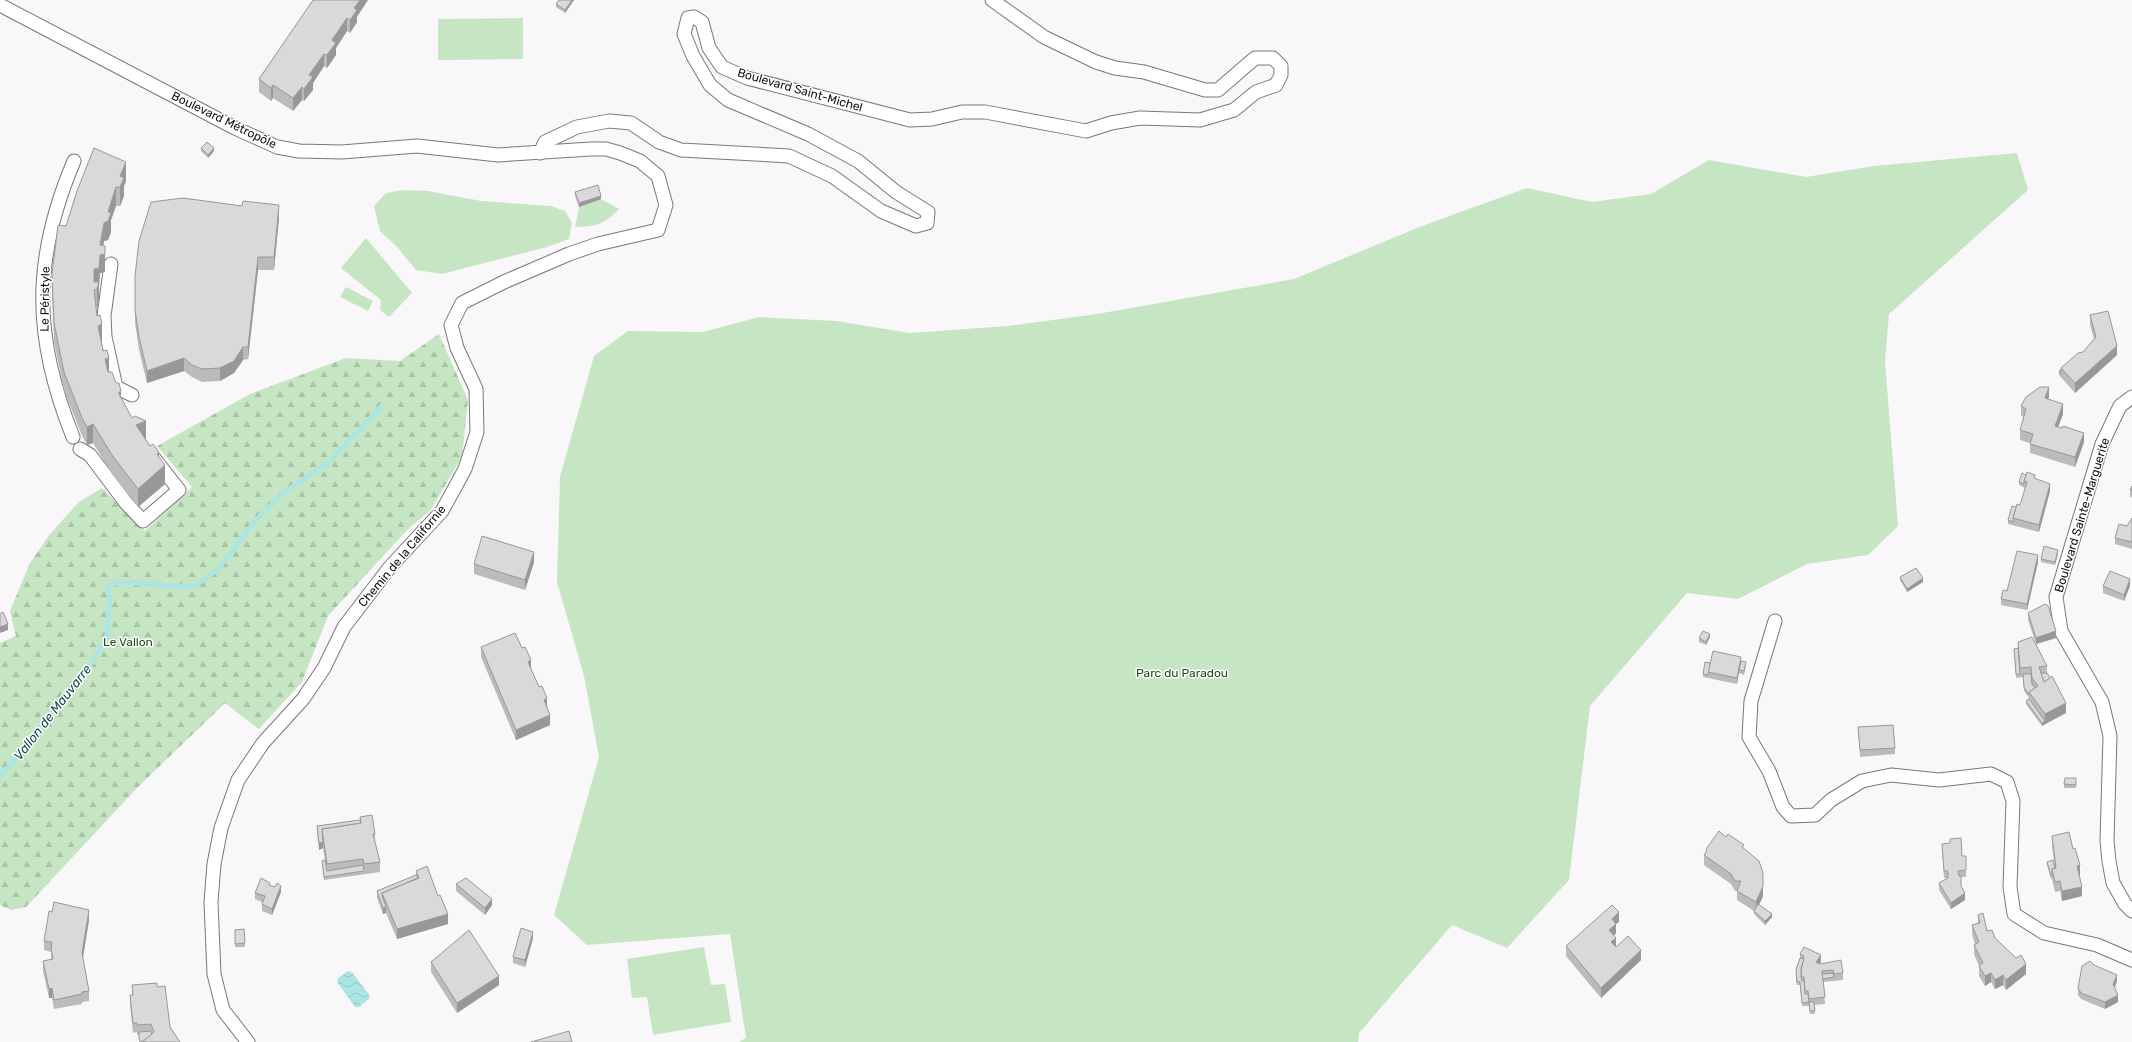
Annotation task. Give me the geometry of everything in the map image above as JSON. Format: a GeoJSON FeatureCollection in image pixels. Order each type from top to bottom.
{"type":"FeatureCollection","features":[{"type":"Feature","properties":{"kind":"street","name":"Boulevard Saint-Michel"},"geometry":{"type":"LineString","coordinates":[[540,152],[545,142],[577,127],[609,121],[631,123],[659,142],[681,150],[789,156],[832,176],[882,211],[916,226],[927,223],[928,212],[896,192],[858,161],[808,134],[728,100],[710,85],[693,56],[684,34],[688,18],[694,17],[702,22],[709,48],[722,66],[747,78],[910,120],[932,119],[962,112],[985,112],[1086,131],[1110,123],[1140,118],[1200,120],[1234,110],[1256,92],[1276,85],[1281,75],[1281,66],[1272,58],[1255,58],[1218,90],[1205,90],[1144,72],[1115,68],[1096,62],[1044,37],[992,0]]}},
{"type":"Feature","properties":{"kind":"street","name":"Boulevard Métropôle"},"geometry":{"type":"LineString","coordinates":[[0,4],[235,128],[277,147],[312,152],[352,152],[417,146],[498,155],[540,152]]}},
{"type":"Feature","properties":{"kind":"street","name":"Chemin de la Californie"},"geometry":{"type":"LineString","coordinates":[[248,1042],[223,1010],[214,974],[211,902],[214,864],[221,828],[238,780],[262,743],[303,699],[324,668],[344,627],[390,568],[442,511],[465,469],[477,432],[476,389],[457,348],[451,325],[456,314],[462,303],[569,254],[598,244],[658,230],[666,205],[658,176],[640,161],[606,149],[540,152]]}},
{"type":"Feature","properties":{"kind":"street","name":"Le Péristyle"},"geometry":{"type":"LineString","coordinates":[[73,437],[60,404],[45,343],[42,319],[46,253],[60,195],[74,161]]}},
{"type":"Feature","properties":{"kind":"street"},"geometry":{"type":"LineString","coordinates":[[111,264],[104,316],[105,337],[116,387],[132,395]]}},
{"type":"Feature","properties":{"kind":"street","name":"Boulevard Sainte-Marguerite"},"geometry":{"type":"LineString","coordinates":[[2132,397],[2120,406],[2102,444],[2056,597],[2061,630],[2102,702],[2110,736],[2107,841],[2109,861],[2113,883],[2125,904],[2132,911]]}},
{"type":"Feature","properties":{"kind":"street"},"geometry":{"type":"LineString","coordinates":[[80,450],[90,455],[126,503],[143,521],[179,490],[148,449]]}},
{"type":"Feature","properties":{"kind":"street"},"geometry":{"type":"LineString","coordinates":[[1775,621],[1751,701],[1749,737],[1769,771],[1783,807],[1791,816],[1815,815],[1831,800],[1862,782],[1891,775],[1939,780],[1991,774],[2007,782],[2013,801],[2010,888],[2014,914],[2044,933],[2097,945],[2132,960]]}},
{"type":"Feature","properties":{"kind":"green space"},"geometry":{"type":"Polygon","coordinates":[[[523,18],[523,59],[438,60],[438,19],[523,18]]]}},
{"type":"Feature","properties":{"kind":"green space","name":"Parc du Paradou"},"geometry":{"type":"Polygon","coordinates":[[[2017,153],[2028,190],[1889,314],[1885,361],[1898,526],[1868,555],[1807,564],[1738,599],[1687,593],[1590,706],[1569,880],[1507,948],[1452,925],[1359,1033],[1358,1042],[738,1042],[746,1038],[730,934],[587,945],[554,915],[599,757],[584,676],[557,582],[560,477],[594,356],[628,331],[703,332],[759,317],[836,321],[910,333],[1008,326],[1097,314],[1294,279],[1422,226],[1527,188],[1592,202],[1651,194],[1709,160],[1806,177],[1874,166],[2017,153]]]}},
{"type":"Feature","properties":{"kind":"green space"},"geometry":{"type":"Polygon","coordinates":[[[403,190],[428,191],[481,201],[551,206],[565,211],[572,223],[569,239],[547,247],[442,274],[416,270],[398,248],[380,231],[374,206],[386,193],[403,190]]]}},
{"type":"Feature","properties":{"kind":"green space"},"geometry":{"type":"Polygon","coordinates":[[[601,199],[619,209],[599,224],[575,227],[579,207],[601,199]]]}},
{"type":"Feature","properties":{"kind":"green space"},"geometry":{"type":"Polygon","coordinates":[[[366,238],[412,293],[389,317],[380,310],[381,300],[341,268],[366,238]]]}},
{"type":"Feature","properties":{"kind":"green space"},"geometry":{"type":"Polygon","coordinates":[[[346,287],[373,301],[368,311],[340,297],[346,287]]]}},
{"type":"Feature","properties":{"kind":"green space","name":"Le Vallon"},"geometry":{"type":"Polygon","coordinates":[[[439,334],[468,400],[462,457],[430,511],[409,528],[328,616],[302,682],[259,729],[225,703],[137,788],[26,907],[11,910],[0,905],[0,643],[16,636],[10,611],[30,563],[50,534],[79,502],[102,488],[145,531],[192,487],[157,446],[250,394],[346,358],[400,361],[439,334]]]}},
{"type":"Feature","properties":{"kind":"green space"},"geometry":{"type":"Polygon","coordinates":[[[704,947],[711,985],[725,984],[731,1022],[653,1035],[647,997],[632,998],[627,959],[704,947]]]}},
{"type":"Feature","properties":{"kind":"water"},"geometry":{"type":"Polygon","coordinates":[[[348,971],[352,972],[370,996],[369,999],[359,1007],[355,1007],[337,982],[338,978],[348,971]]]}},
{"type":"Feature","properties":{"kind":"building"},"geometry":{"type":"Polygon","coordinates":[[[313,0],[360,0],[354,8],[357,10],[350,20],[347,18],[332,40],[336,43],[327,55],[324,54],[309,75],[313,77],[304,89],[302,87],[293,98],[273,85],[271,88],[259,79],[313,0]]]}},
{"type":"Feature","properties":{"kind":"building"},"geometry":{"type":"Polygon","coordinates":[[[559,0],[572,0],[565,10],[556,4],[559,0]]]}},
{"type":"Feature","properties":{"kind":"building"},"geometry":{"type":"Polygon","coordinates":[[[207,142],[214,148],[208,155],[201,148],[207,142]]]}},
{"type":"Feature","properties":{"kind":"building"},"geometry":{"type":"Polygon","coordinates":[[[94,148],[126,162],[120,176],[124,178],[120,187],[116,187],[108,212],[111,213],[108,221],[104,223],[100,245],[105,246],[105,254],[100,255],[99,268],[94,269],[94,282],[99,282],[97,289],[94,290],[97,316],[100,315],[102,324],[98,326],[103,351],[107,350],[109,358],[105,359],[108,372],[112,372],[116,383],[119,383],[121,391],[119,394],[132,418],[135,416],[146,421],[136,425],[150,446],[153,444],[159,452],[157,454],[165,465],[138,489],[112,455],[93,424],[87,427],[82,418],[64,372],[54,323],[52,274],[58,225],[66,226],[77,191],[94,148]]]}},
{"type":"Feature","properties":{"kind":"building"},"geometry":{"type":"Polygon","coordinates":[[[598,185],[601,196],[579,203],[575,192],[598,185]]]}},
{"type":"Feature","properties":{"kind":"building"},"geometry":{"type":"Polygon","coordinates":[[[183,198],[242,206],[243,201],[279,205],[274,257],[258,257],[248,347],[243,347],[234,361],[220,368],[202,369],[192,365],[184,358],[147,371],[139,337],[135,310],[135,276],[139,241],[151,202],[183,198]]]}},
{"type":"Feature","properties":{"kind":"building"},"geometry":{"type":"Polygon","coordinates":[[[2108,311],[2117,346],[2075,383],[2061,368],[2078,353],[2083,352],[2096,337],[2090,315],[2108,311]]]}},
{"type":"Feature","properties":{"kind":"building"},"geometry":{"type":"Polygon","coordinates":[[[2040,387],[2049,387],[2045,398],[2063,404],[2055,426],[2062,428],[2063,426],[2084,433],[2075,457],[2030,444],[2033,434],[2020,430],[2026,409],[2021,406],[2026,397],[2040,387]]]}},
{"type":"Feature","properties":{"kind":"building"},"geometry":{"type":"Polygon","coordinates":[[[2027,472],[2035,475],[2034,478],[2050,484],[2039,525],[2013,518],[2017,504],[2020,505],[2027,482],[2024,481],[2027,472]]]}},
{"type":"Feature","properties":{"kind":"building"},"geometry":{"type":"Polygon","coordinates":[[[2022,473],[2026,475],[2024,484],[2019,482],[2022,473]]]}},
{"type":"Feature","properties":{"kind":"building"},"geometry":{"type":"Polygon","coordinates":[[[2012,506],[2016,507],[2013,522],[2008,520],[2012,506]]]}},
{"type":"Feature","properties":{"kind":"building"},"geometry":{"type":"Polygon","coordinates":[[[2132,518],[2132,542],[2115,538],[2119,524],[2127,526],[2132,518]]]}},
{"type":"Feature","properties":{"kind":"building"},"geometry":{"type":"Polygon","coordinates":[[[482,536],[534,552],[525,580],[474,564],[482,536]]]}},
{"type":"Feature","properties":{"kind":"building"},"geometry":{"type":"Polygon","coordinates":[[[2044,546],[2058,550],[2055,562],[2041,559],[2044,546]]]}},
{"type":"Feature","properties":{"kind":"building"},"geometry":{"type":"Polygon","coordinates":[[[2017,551],[2038,555],[2027,604],[2001,599],[2003,590],[2007,591],[2017,551]]]}},
{"type":"Feature","properties":{"kind":"building"},"geometry":{"type":"Polygon","coordinates":[[[1916,568],[1923,578],[1907,589],[1900,577],[1916,568]]]}},
{"type":"Feature","properties":{"kind":"building"},"geometry":{"type":"Polygon","coordinates":[[[2110,571],[2130,579],[2124,595],[2103,586],[2110,571]]]}},
{"type":"Feature","properties":{"kind":"building"},"geometry":{"type":"Polygon","coordinates":[[[2045,604],[2048,606],[2056,631],[2036,638],[2028,613],[2045,604]]]}},
{"type":"Feature","properties":{"kind":"building"},"geometry":{"type":"Polygon","coordinates":[[[3,612],[8,624],[0,627],[0,614],[3,612]]]}},
{"type":"Feature","properties":{"kind":"building"},"geometry":{"type":"Polygon","coordinates":[[[1703,631],[1710,634],[1706,642],[1699,638],[1703,631]]]}},
{"type":"Feature","properties":{"kind":"building"},"geometry":{"type":"Polygon","coordinates":[[[515,633],[522,648],[525,647],[531,660],[528,662],[539,687],[542,686],[547,698],[544,700],[550,715],[516,730],[481,647],[515,633]]]}},
{"type":"Feature","properties":{"kind":"building"},"geometry":{"type":"Polygon","coordinates":[[[2032,637],[2047,666],[2039,667],[2044,682],[2052,676],[2066,703],[2045,714],[2029,692],[2038,686],[2032,678],[2031,667],[2020,668],[2018,642],[2032,637]]]}},
{"type":"Feature","properties":{"kind":"building"},"geometry":{"type":"Polygon","coordinates":[[[2018,648],[2020,674],[2016,674],[2014,649],[2018,648]]]}},
{"type":"Feature","properties":{"kind":"building"},"geometry":{"type":"Polygon","coordinates":[[[1713,651],[1741,657],[1737,678],[1708,672],[1713,651]]]}},
{"type":"Feature","properties":{"kind":"building"},"geometry":{"type":"Polygon","coordinates":[[[1741,661],[1746,662],[1744,671],[1739,670],[1741,661]]]}},
{"type":"Feature","properties":{"kind":"building"},"geometry":{"type":"Polygon","coordinates":[[[1705,662],[1710,663],[1708,675],[1703,674],[1705,662]]]}},
{"type":"Feature","properties":{"kind":"building"},"geometry":{"type":"Polygon","coordinates":[[[2041,673],[2047,673],[2050,678],[2044,682],[2041,673]]]}},
{"type":"Feature","properties":{"kind":"building"},"geometry":{"type":"Polygon","coordinates":[[[2023,674],[2031,674],[2032,684],[2035,688],[2029,692],[2029,695],[2024,687],[2023,674]]]}},
{"type":"Feature","properties":{"kind":"building"},"geometry":{"type":"Polygon","coordinates":[[[2029,699],[2045,721],[2042,723],[2026,701],[2029,699]]]}},
{"type":"Feature","properties":{"kind":"building"},"geometry":{"type":"Polygon","coordinates":[[[1893,725],[1895,748],[1860,750],[1858,727],[1893,725]]]}},
{"type":"Feature","properties":{"kind":"building"},"geometry":{"type":"Polygon","coordinates":[[[2065,778],[2076,778],[2076,785],[2064,784],[2065,778]]]}},
{"type":"Feature","properties":{"kind":"building"},"geometry":{"type":"Polygon","coordinates":[[[372,815],[375,834],[373,834],[380,862],[364,864],[363,859],[327,864],[322,829],[361,823],[360,817],[372,815]]]}},
{"type":"Feature","properties":{"kind":"building"},"geometry":{"type":"Polygon","coordinates":[[[360,820],[361,823],[322,829],[323,842],[319,843],[317,826],[360,820]]]}},
{"type":"Feature","properties":{"kind":"building"},"geometry":{"type":"Polygon","coordinates":[[[1719,831],[1726,837],[1728,834],[1744,845],[1742,847],[1759,861],[1763,873],[1763,886],[1756,902],[1737,891],[1741,881],[1735,881],[1731,874],[1704,855],[1707,850],[1706,849],[1719,831]]]}},
{"type":"Feature","properties":{"kind":"building"},"geometry":{"type":"Polygon","coordinates":[[[2069,832],[2073,849],[2075,848],[2080,865],[2077,866],[2082,887],[2062,891],[2060,881],[2055,882],[2052,869],[2056,868],[2052,836],[2069,832]]]}},
{"type":"Feature","properties":{"kind":"building"},"geometry":{"type":"Polygon","coordinates":[[[1961,838],[1962,856],[1966,856],[1966,870],[1958,871],[1959,876],[1961,876],[1961,886],[1965,893],[1951,903],[1939,883],[1948,878],[1948,871],[1944,871],[1942,844],[1950,843],[1950,839],[1961,838]]]}},
{"type":"Feature","properties":{"kind":"building"},"geometry":{"type":"Polygon","coordinates":[[[325,860],[327,871],[363,865],[364,871],[324,877],[322,861],[325,860]]]}},
{"type":"Feature","properties":{"kind":"building"},"geometry":{"type":"Polygon","coordinates":[[[2053,860],[2055,868],[2052,869],[2051,876],[2047,862],[2053,860]]]}},
{"type":"Feature","properties":{"kind":"building"},"geometry":{"type":"Polygon","coordinates":[[[427,866],[438,896],[440,895],[448,914],[397,929],[382,893],[419,878],[416,871],[427,866]]]}},
{"type":"Feature","properties":{"kind":"building"},"geometry":{"type":"Polygon","coordinates":[[[416,875],[418,878],[382,893],[386,907],[383,908],[377,891],[416,875]]]}},
{"type":"Feature","properties":{"kind":"building"},"geometry":{"type":"Polygon","coordinates":[[[261,878],[270,883],[269,885],[275,887],[277,883],[281,886],[272,909],[262,904],[265,896],[255,893],[261,878]]]}},
{"type":"Feature","properties":{"kind":"building"},"geometry":{"type":"Polygon","coordinates":[[[466,878],[492,899],[485,908],[456,884],[466,878]]]}},
{"type":"Feature","properties":{"kind":"building"},"geometry":{"type":"Polygon","coordinates":[[[54,902],[89,910],[82,953],[89,991],[54,1000],[52,988],[49,989],[43,961],[53,959],[51,949],[52,942],[44,941],[49,911],[52,912],[54,902]]]}},
{"type":"Feature","properties":{"kind":"building"},"geometry":{"type":"Polygon","coordinates":[[[1758,904],[1772,914],[1765,921],[1754,911],[1758,904]]]}},
{"type":"Feature","properties":{"kind":"building"},"geometry":{"type":"Polygon","coordinates":[[[1612,905],[1619,912],[1612,919],[1616,924],[1609,930],[1616,938],[1611,942],[1616,947],[1628,936],[1641,950],[1601,988],[1566,946],[1612,905]]]}},
{"type":"Feature","properties":{"kind":"building"},"geometry":{"type":"Polygon","coordinates":[[[1983,913],[1987,931],[1992,930],[1995,938],[2016,958],[2021,955],[2026,964],[2006,980],[2003,975],[1995,980],[1991,973],[1985,976],[1979,966],[1983,963],[1974,945],[1979,942],[1972,925],[1980,923],[1978,915],[1983,913]]]}},
{"type":"Feature","properties":{"kind":"building"},"geometry":{"type":"Polygon","coordinates":[[[521,928],[533,932],[525,960],[513,957],[521,928]]]}},
{"type":"Feature","properties":{"kind":"building"},"geometry":{"type":"Polygon","coordinates":[[[244,929],[245,943],[235,944],[235,930],[244,929]]]}},
{"type":"Feature","properties":{"kind":"building"},"geometry":{"type":"Polygon","coordinates":[[[469,930],[499,976],[457,1003],[431,962],[469,930]]]}},
{"type":"Feature","properties":{"kind":"building"},"geometry":{"type":"Polygon","coordinates":[[[1804,947],[1821,955],[1816,962],[1820,964],[1841,960],[1843,973],[1834,974],[1833,970],[1822,971],[1825,997],[1809,999],[1808,991],[1805,991],[1804,977],[1802,977],[1801,971],[1804,956],[1800,954],[1804,947]]]}},
{"type":"Feature","properties":{"kind":"building"},"geometry":{"type":"Polygon","coordinates":[[[1800,958],[1804,959],[1801,968],[1801,978],[1802,981],[1804,980],[1805,994],[1808,994],[1809,1002],[1802,1003],[1800,982],[1797,982],[1796,970],[1800,958]]]}},
{"type":"Feature","properties":{"kind":"building"},"geometry":{"type":"Polygon","coordinates":[[[2090,961],[2094,965],[2117,975],[2113,984],[2118,995],[2105,1002],[2081,993],[2078,988],[2082,966],[2090,961]]]}},
{"type":"Feature","properties":{"kind":"building"},"geometry":{"type":"Polygon","coordinates":[[[1833,973],[1834,977],[1823,979],[1822,974],[1833,973]]]}},
{"type":"Feature","properties":{"kind":"building"},"geometry":{"type":"Polygon","coordinates":[[[157,983],[157,987],[165,986],[170,1027],[180,1042],[142,1042],[154,1032],[151,1024],[137,1025],[137,1023],[133,1023],[130,995],[133,995],[132,985],[157,983]]]}},
{"type":"Feature","properties":{"kind":"building"},"geometry":{"type":"Polygon","coordinates":[[[1809,1002],[1814,1002],[1815,1011],[1810,1011],[1809,1002]]]}},
{"type":"Feature","properties":{"kind":"building"},"geometry":{"type":"Polygon","coordinates":[[[151,1031],[152,1034],[142,1042],[139,1039],[139,1032],[151,1031]]]}},
{"type":"Feature","properties":{"kind":"building"},"geometry":{"type":"Polygon","coordinates":[[[569,1031],[572,1042],[531,1042],[569,1031]]]}},
{"type":"Feature","properties":{"kind":"waterway","name":"Vallon de Mauvarre"},"geometry":{"type":"LineString","coordinates":[[0,777],[86,672],[107,636],[110,598],[108,587],[120,582],[193,587],[217,570],[257,519],[283,493],[328,463],[381,407]]}}]}
